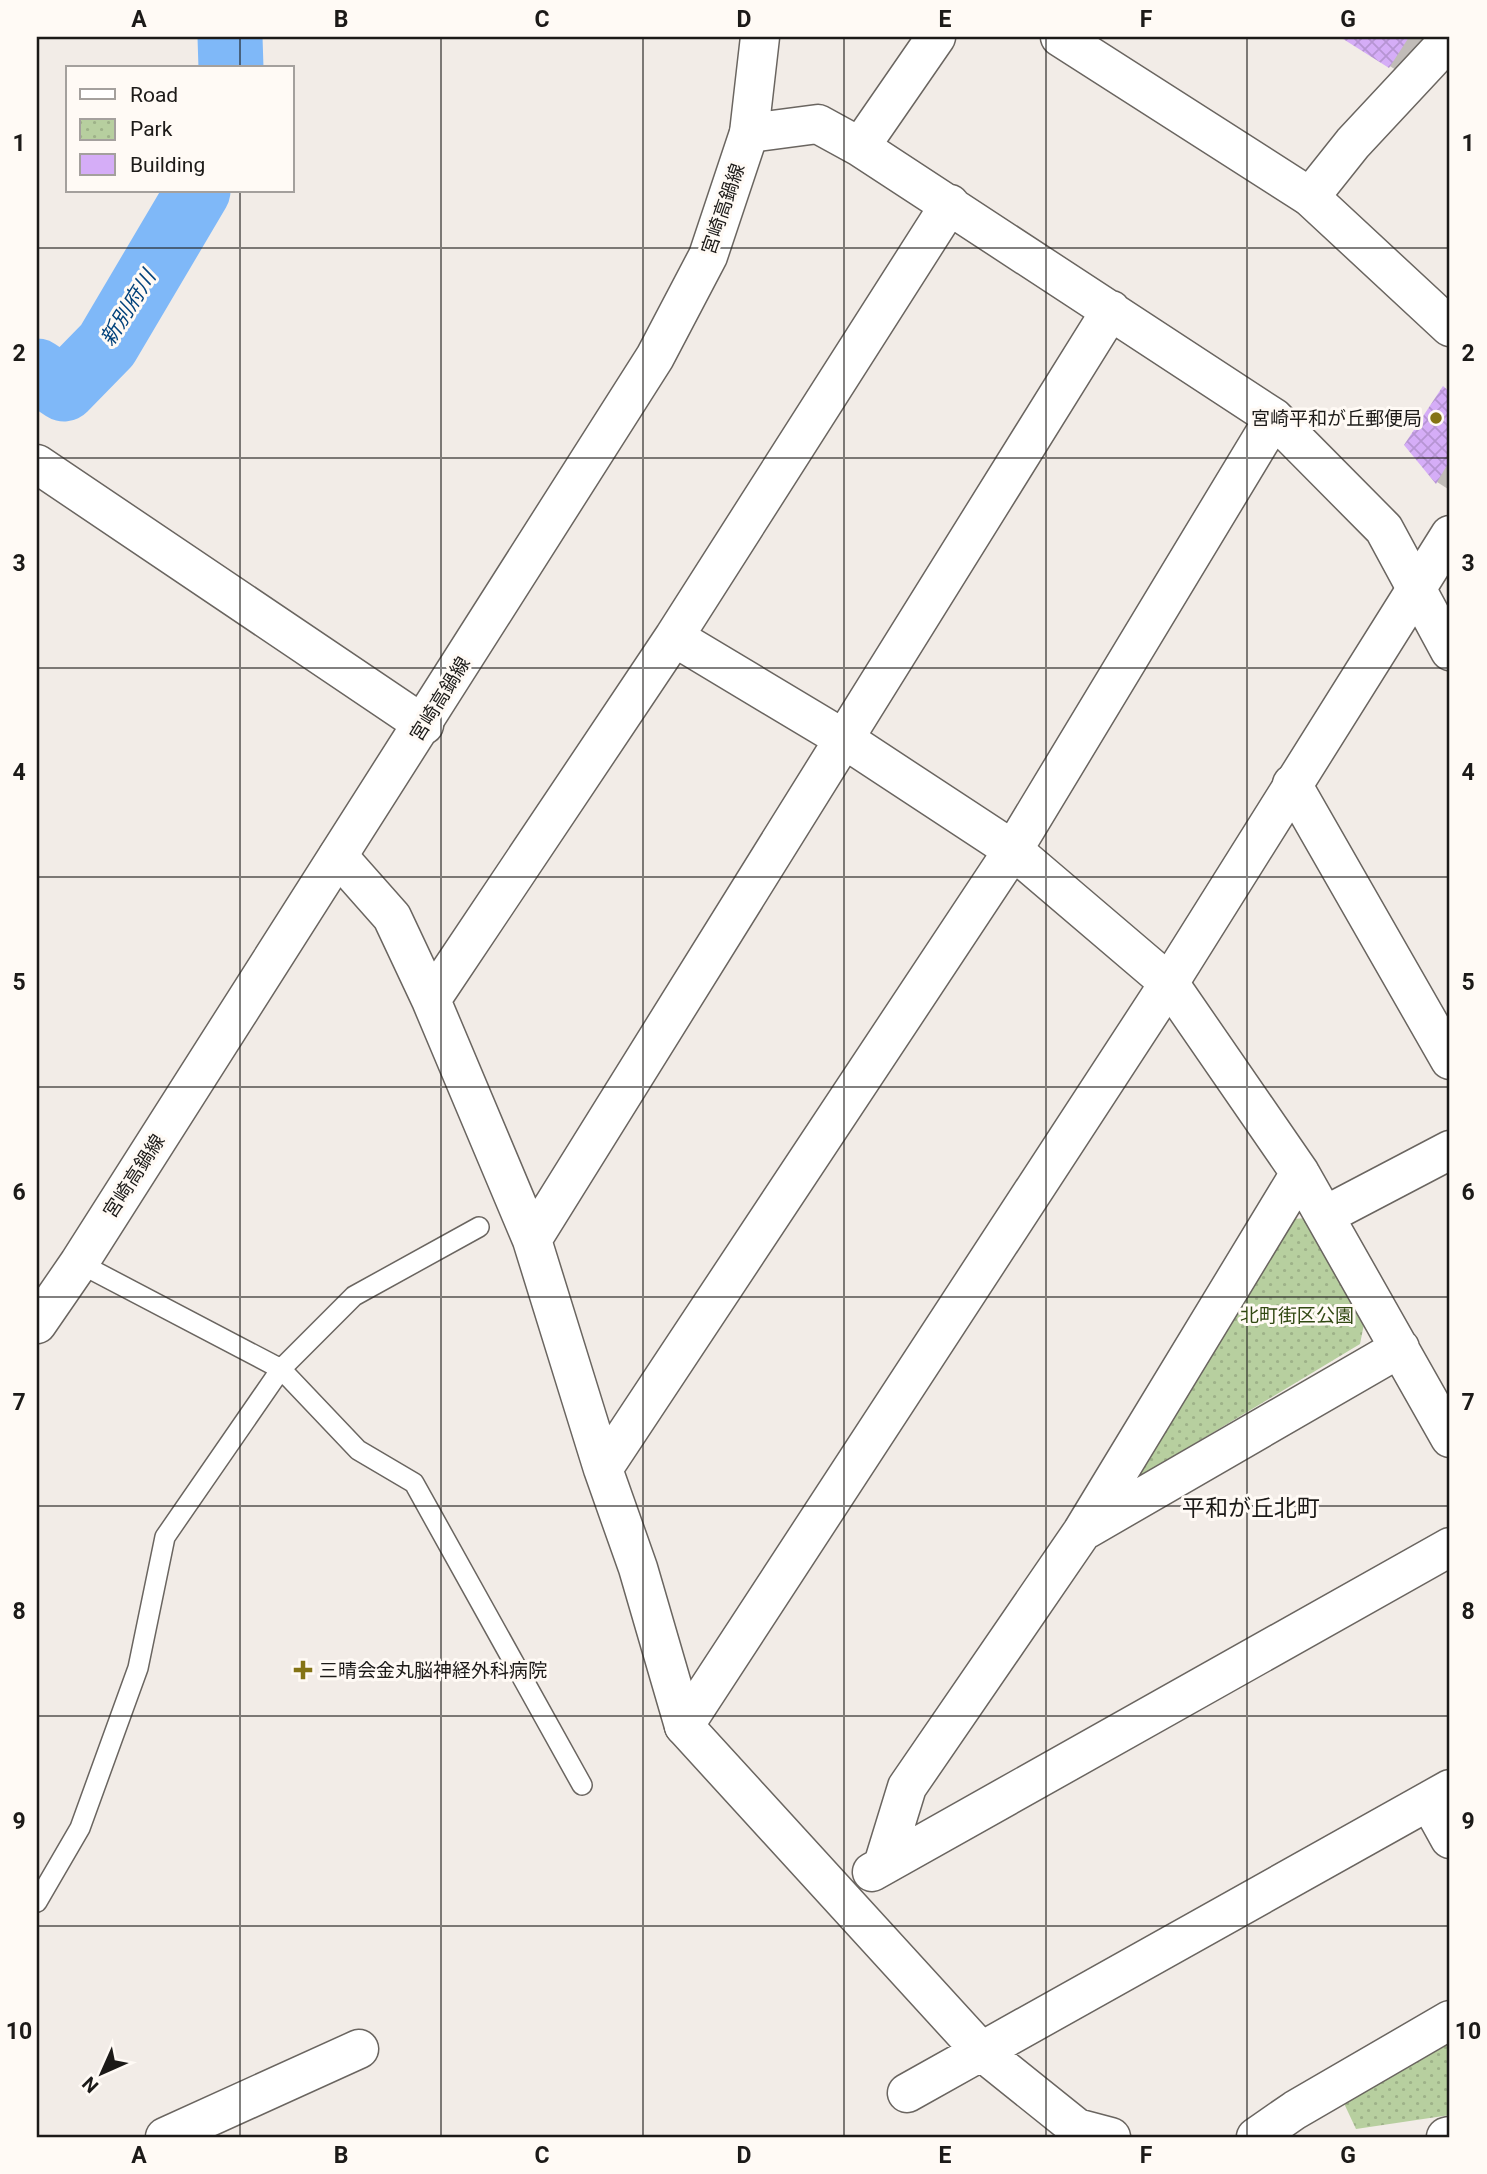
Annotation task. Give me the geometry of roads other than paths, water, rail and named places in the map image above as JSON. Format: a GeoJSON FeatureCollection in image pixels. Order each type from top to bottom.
{"type":"FeatureCollection","features":[{"type":"Feature","properties":{"kind":"street","name":"宮崎高鍋線"},"geometry":{"type":"LineString","coordinates":[[37,1324],[79,1263],[424,726],[655,357],[708,256],[749,133],[760,37]]}},
{"type":"Feature","properties":{"kind":"street"},"geometry":{"type":"LineString","coordinates":[[860,147],[936,37]]}},
{"type":"Feature","properties":{"kind":"street"},"geometry":{"type":"LineString","coordinates":[[1060,37],[1310,197],[1450,327]]}},
{"type":"Feature","properties":{"kind":"street"},"geometry":{"type":"LineString","coordinates":[[1310,197],[1353,143],[1450,39]]}},
{"type":"Feature","properties":{"kind":"street"},"geometry":{"type":"LineString","coordinates":[[749,133],[818,124],[950,204],[1274,418],[1384,529],[1450,650]]}},
{"type":"Feature","properties":{"kind":"street"},"geometry":{"type":"LineString","coordinates":[[431,1000],[674,637],[950,204]]}},
{"type":"Feature","properties":{"kind":"street"},"geometry":{"type":"LineString","coordinates":[[533,1240],[1111,310]]}},
{"type":"Feature","properties":{"kind":"street"},"geometry":{"type":"LineString","coordinates":[[603,1469],[1013,849],[1274,418]]}},
{"type":"Feature","properties":{"kind":"street"},"geometry":{"type":"LineString","coordinates":[[37,464],[424,726]]}},
{"type":"Feature","properties":{"kind":"street"},"geometry":{"type":"LineString","coordinates":[[684,1726],[1169,983],[1450,535]]}},
{"type":"Feature","properties":{"kind":"street"},"geometry":{"type":"LineString","coordinates":[[674,637],[844,739],[1013,849],[1169,983],[1326,1215],[1450,1438]]}},
{"type":"Feature","properties":{"kind":"street"},"geometry":{"type":"LineString","coordinates":[[1292,784],[1450,1059]]}},
{"type":"Feature","properties":{"kind":"street"},"geometry":{"type":"LineString","coordinates":[[338,856],[392,917],[431,1000],[533,1240],[603,1469],[638,1569],[684,1726],[981,2051],[1077,2128],[1111,2137]]}},
{"type":"Feature","properties":{"kind":"street"},"geometry":{"type":"LineString","coordinates":[[1326,1215],[1450,1150]]}},
{"type":"Feature","properties":{"kind":"street"},"geometry":{"type":"LineString","coordinates":[[883,1865],[907,1787],[1082,1532],[1300,1173]]}},
{"type":"Feature","properties":{"kind":"street"},"geometry":{"type":"LineString","coordinates":[[1082,1532],[1400,1348]]}},
{"type":"Feature","properties":{"kind":"street"},"geometry":{"type":"LineString","coordinates":[[837,1893],[1450,1547]]}},
{"type":"Feature","properties":{"kind":"street"},"geometry":{"type":"LineString","coordinates":[[906,2093],[1440,1795],[1450,1839]]}},
{"type":"Feature","properties":{"kind":"street"},"geometry":{"type":"LineString","coordinates":[[1256,2137],[1295,2109],[1450,2020]]}},
{"type":"Feature","properties":{"kind":"street"},"geometry":{"type":"LineString","coordinates":[[165,2137],[359,2049]]}},
{"type":"Feature","properties":{"kind":"lane"},"geometry":{"type":"LineString","coordinates":[[37,1902],[80,1828],[138,1668],[165,1537],[281,1369],[354,1296],[479,1227]]}},
{"type":"Feature","properties":{"kind":"lane"},"geometry":{"type":"LineString","coordinates":[[79,1263],[281,1369],[358,1450],[414,1483],[582,1785]]}},
{"type":"Feature","properties":{"kind":"waterway","name":"新別府川"},"geometry":{"type":"LineString","coordinates":[[230,37],[231,66]]}},
{"type":"Feature","properties":{"kind":"waterway","name":"新別府川"},"geometry":{"type":"LineString","coordinates":[[37,371],[64,389],[107,345],[197,192]]}},
{"type":"Feature","properties":{"kind":"place","name":"宮崎平和が丘郵便局"},"geometry":{"type":"Point","coordinates":[1436,418]}},
{"type":"Feature","properties":{"kind":"place","name":"三晴会金丸脳神経外科病院"},"geometry":{"type":"Point","coordinates":[303,1670]}},
{"type":"Feature","properties":{"kind":"district","name":"平和が丘北町"},"geometry":{"type":"Point","coordinates":[1251,1508]}},
{"type":"Feature","properties":{"kind":"park label","name":"北町街区公園"},"geometry":{"type":"Point","coordinates":[1297,1315]}}]}
